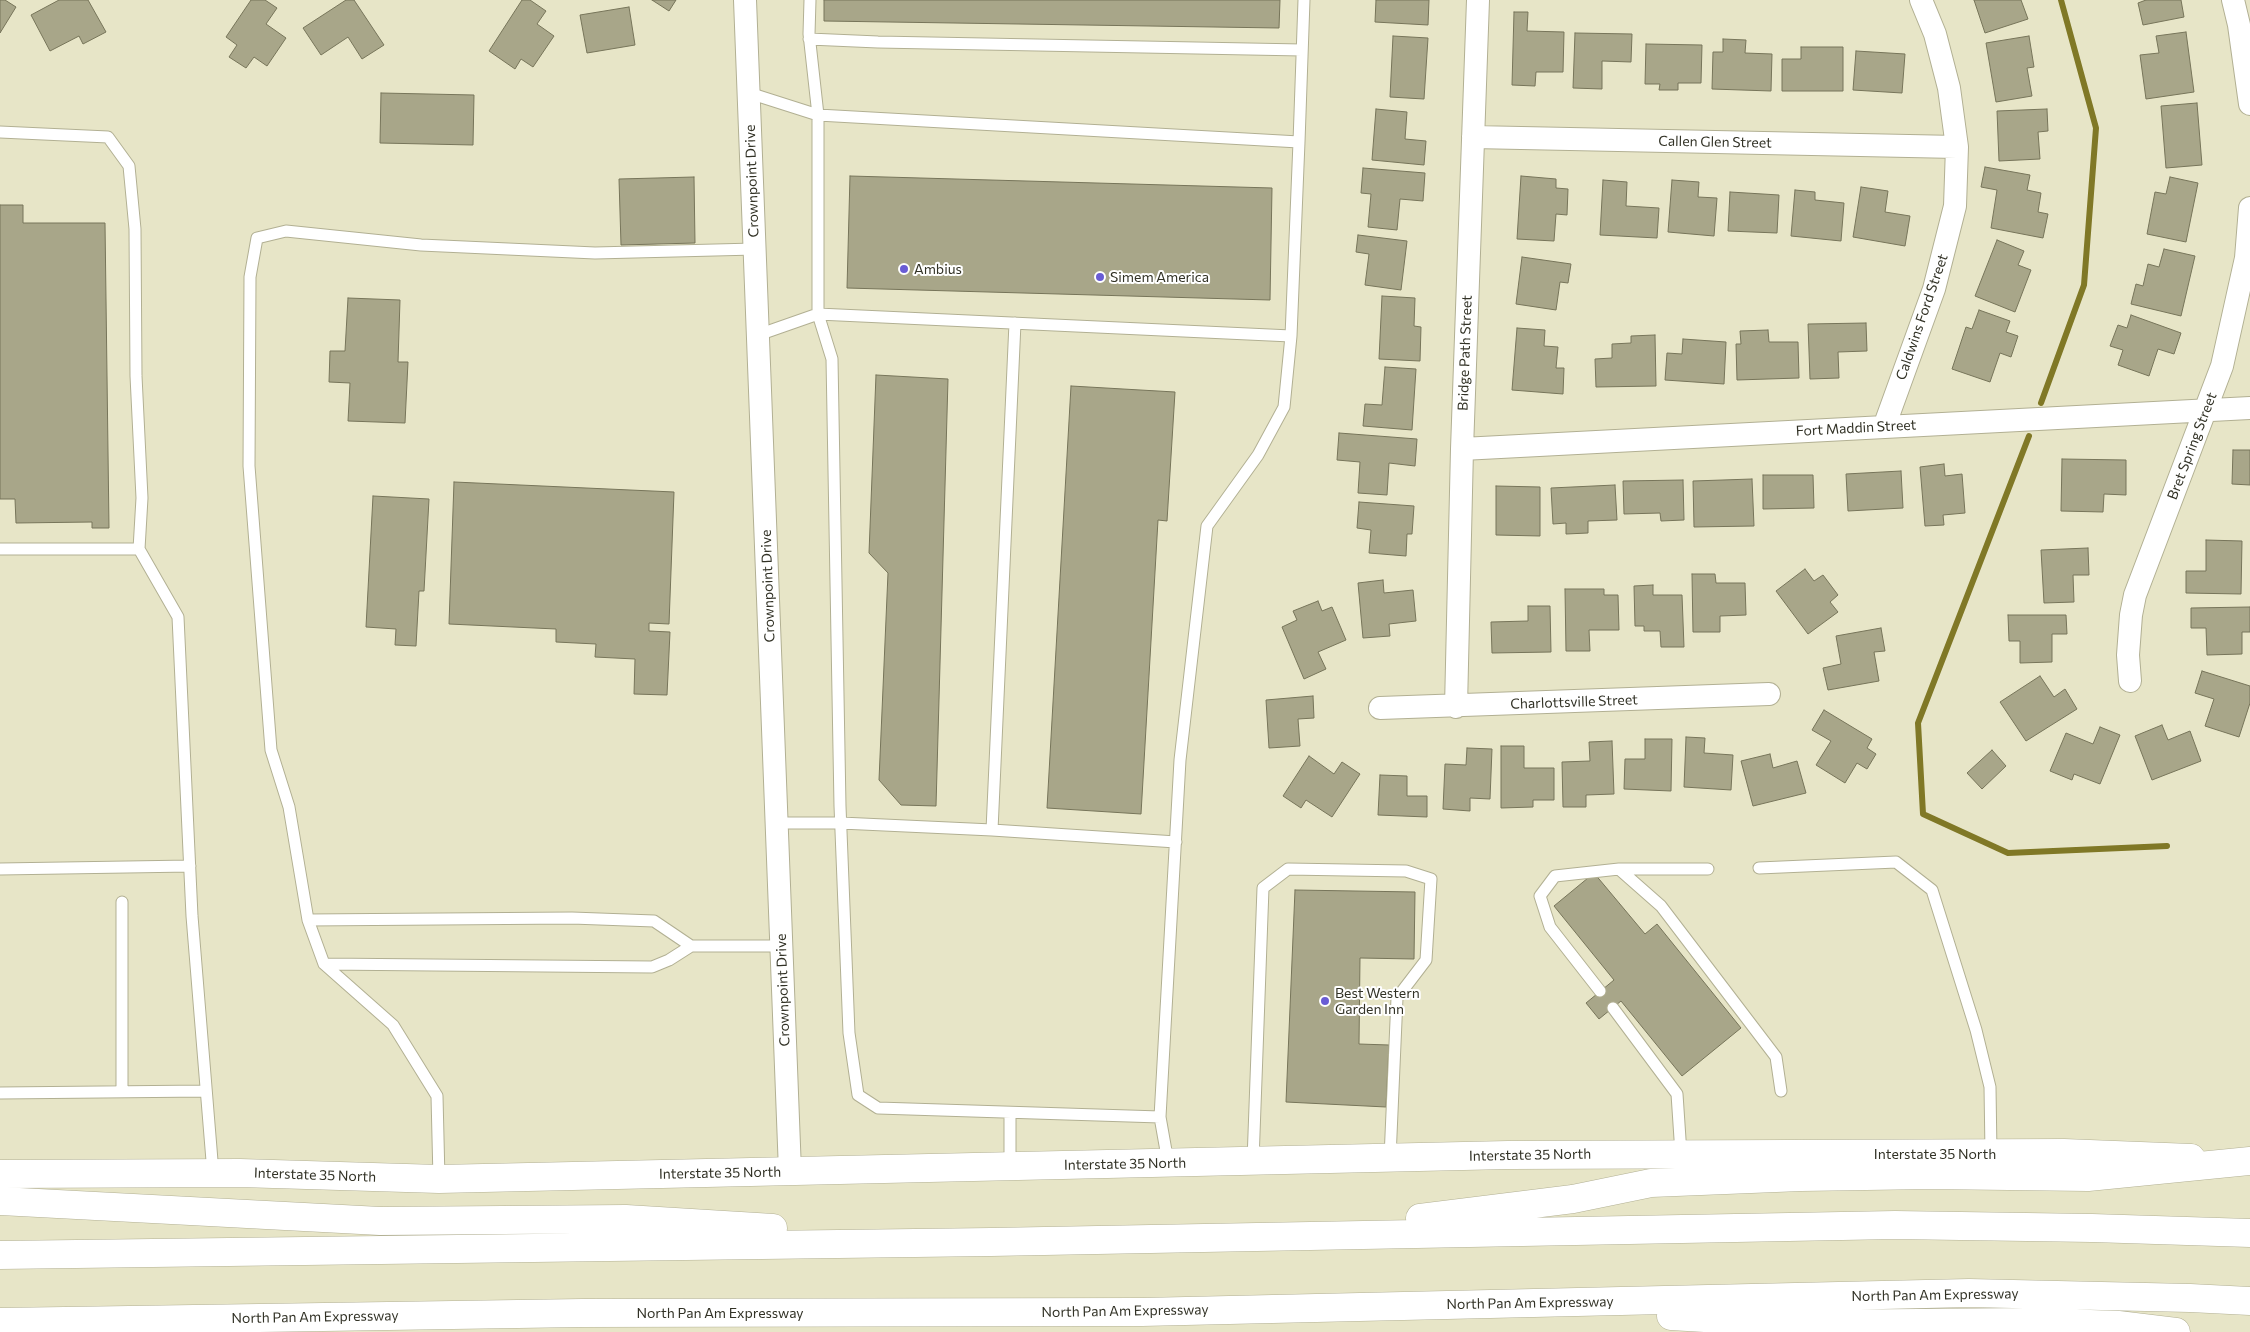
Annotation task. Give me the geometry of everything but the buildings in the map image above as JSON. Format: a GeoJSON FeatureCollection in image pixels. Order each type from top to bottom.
{"type":"FeatureCollection","features":[{"type":"Feature","properties":{"kind":"main road","name":"Interstate 35 North"},"geometry":{"type":"LineString","coordinates":[[0,1174],[213,1173],[439,1179],[1390,1158],[1681,1154],[2064,1153],[2250,1161]]}},
{"type":"Feature","properties":{"kind":"main road"},"geometry":{"type":"LineString","coordinates":[[1326,1236],[1420,1218],[1573,1199],[1651,1184],[1891,1175],[2088,1177],[2250,1161]]}},
{"type":"Feature","properties":{"kind":"main road"},"geometry":{"type":"LineString","coordinates":[[0,1201],[380,1221],[626,1219],[991,1242]]}},
{"type":"Feature","properties":{"kind":"main road"},"geometry":{"type":"LineString","coordinates":[[0,1255],[991,1242],[1895,1225],[2250,1233]]}},
{"type":"Feature","properties":{"kind":"main road","name":"North Pan Am Expressway"},"geometry":{"type":"LineString","coordinates":[[0,1322],[582,1313],[1142,1312],[1969,1293],[2190,1298],[2250,1302]]}},
{"type":"Feature","properties":{"kind":"main road"},"geometry":{"type":"LineString","coordinates":[[1468,1305],[1805,1324],[2034,1322],[2118,1325],[2176,1332]]}},
{"type":"Feature","properties":{"kind":"main road"},"geometry":{"type":"LineString","coordinates":[[883,1332],[1142,1312]]}},
{"type":"Feature","properties":{"kind":"street","name":"Crownpoint Drive"},"geometry":{"type":"LineString","coordinates":[[746,0],[790,1171]]}},
{"type":"Feature","properties":{"kind":"street","name":"Bridge Path Street"},"geometry":{"type":"LineString","coordinates":[[1456,707],[1462,449],[1478,0]]}},
{"type":"Feature","properties":{"kind":"street","name":"Caldwins Ford Street"},"geometry":{"type":"LineString","coordinates":[[1884,427],[1934,289],[1955,206],[1957,147],[1949,88],[1934,34],[1921,0]]}},
{"type":"Feature","properties":{"kind":"street"},"geometry":{"type":"LineString","coordinates":[[2233,0],[2239,25],[2250,104]]}},
{"type":"Feature","properties":{"kind":"street","name":"Callen Glen Street"},"geometry":{"type":"LineString","coordinates":[[1473,137],[1957,147]]}},
{"type":"Feature","properties":{"kind":"street","name":"Bret Spring Street"},"geometry":{"type":"LineString","coordinates":[[2130,681],[2128,655],[2131,615],[2135,596],[2222,366],[2246,258],[2250,208]]}},
{"type":"Feature","properties":{"kind":"street","name":"Fort Maddin Street"},"geometry":{"type":"LineString","coordinates":[[1462,449],[2250,408]]}},
{"type":"Feature","properties":{"kind":"street","name":"Charlottsville Street"},"geometry":{"type":"LineString","coordinates":[[1380,708],[1456,707],[1769,694]]}},
{"type":"Feature","properties":{"kind":"lane"},"geometry":{"type":"LineString","coordinates":[[810,0],[809,39],[818,115],[818,314],[832,360],[841,823],[849,1032],[858,1095],[878,1108],[1160,1117]]}},
{"type":"Feature","properties":{"kind":"lane"},"geometry":{"type":"LineString","coordinates":[[1168,1163],[1160,1117],[1180,760],[1207,526],[1258,455],[1284,407],[1291,336],[1304,0]]}},
{"type":"Feature","properties":{"kind":"lane"},"geometry":{"type":"LineString","coordinates":[[809,39],[1302,50]]}},
{"type":"Feature","properties":{"kind":"lane"},"geometry":{"type":"LineString","coordinates":[[749,93],[818,115],[1299,142]]}},
{"type":"Feature","properties":{"kind":"lane"},"geometry":{"type":"LineString","coordinates":[[0,132],[108,137],[129,166],[135,229],[136,376],[142,498],[139,548],[178,617],[190,866],[205,1091],[213,1173]]}},
{"type":"Feature","properties":{"kind":"lane"},"geometry":{"type":"LineString","coordinates":[[439,1179],[437,1096],[393,1025],[324,964],[308,920],[289,807],[271,750],[249,466],[250,277],[257,238],[286,231],[421,245],[595,252],[755,249]]}},
{"type":"Feature","properties":{"kind":"lane"},"geometry":{"type":"LineString","coordinates":[[758,335],[818,314],[1291,336]]}},
{"type":"Feature","properties":{"kind":"lane"},"geometry":{"type":"LineString","coordinates":[[992,830],[1015,323]]}},
{"type":"Feature","properties":{"kind":"lane"},"geometry":{"type":"LineString","coordinates":[[0,549],[139,548]]}},
{"type":"Feature","properties":{"kind":"lane"},"geometry":{"type":"LineString","coordinates":[[777,824],[841,823],[992,830],[1176,842]]}},
{"type":"Feature","properties":{"kind":"lane"},"geometry":{"type":"LineString","coordinates":[[1759,868],[1896,862],[1932,890],[1976,1030],[1990,1087],[1991,1153]]}},
{"type":"Feature","properties":{"kind":"lane"},"geometry":{"type":"LineString","coordinates":[[0,869],[190,866]]}},
{"type":"Feature","properties":{"kind":"lane"},"geometry":{"type":"LineString","coordinates":[[1253,1161],[1263,888],[1288,869],[1406,871],[1431,878],[1426,960],[1397,998],[1390,1158]]}},
{"type":"Feature","properties":{"kind":"lane"},"geometry":{"type":"LineString","coordinates":[[1619,869],[1661,906],[1776,1057],[1781,1091]]}},
{"type":"Feature","properties":{"kind":"lane"},"geometry":{"type":"LineString","coordinates":[[1600,991],[1550,926],[1540,896],[1555,876],[1619,869],[1708,869]]}},
{"type":"Feature","properties":{"kind":"lane"},"geometry":{"type":"LineString","coordinates":[[122,902],[122,1092]]}},
{"type":"Feature","properties":{"kind":"lane"},"geometry":{"type":"LineString","coordinates":[[308,920],[572,918],[654,921],[691,946]]}},
{"type":"Feature","properties":{"kind":"lane"},"geometry":{"type":"LineString","coordinates":[[324,964],[652,967],[669,960],[691,946],[782,946]]}},
{"type":"Feature","properties":{"kind":"lane"},"geometry":{"type":"LineString","coordinates":[[1613,1008],[1677,1094],[1681,1154]]}},
{"type":"Feature","properties":{"kind":"lane"},"geometry":{"type":"LineString","coordinates":[[0,1093],[205,1091]]}},
{"type":"Feature","properties":{"kind":"lane"},"geometry":{"type":"LineString","coordinates":[[1010,1113],[1010,1166]]}},
{"type":"Feature","properties":{"kind":"waterway"},"geometry":{"type":"LineString","coordinates":[[2041,403],[2084,285],[2096,128],[2061,0]]}},
{"type":"Feature","properties":{"kind":"waterway"},"geometry":{"type":"LineString","coordinates":[[2029,436],[1918,723],[1923,814],[2008,853],[2167,846]]}},
{"type":"Feature","properties":{"kind":"place","name":"Ambius"},"geometry":{"type":"Point","coordinates":[904,269]}},
{"type":"Feature","properties":{"kind":"place","name":"Simem America"},"geometry":{"type":"Point","coordinates":[1100,277]}},
{"type":"Feature","properties":{"kind":"place","name":"Best Western Garden Inn"},"geometry":{"type":"Point","coordinates":[1325,1001]}}]}
